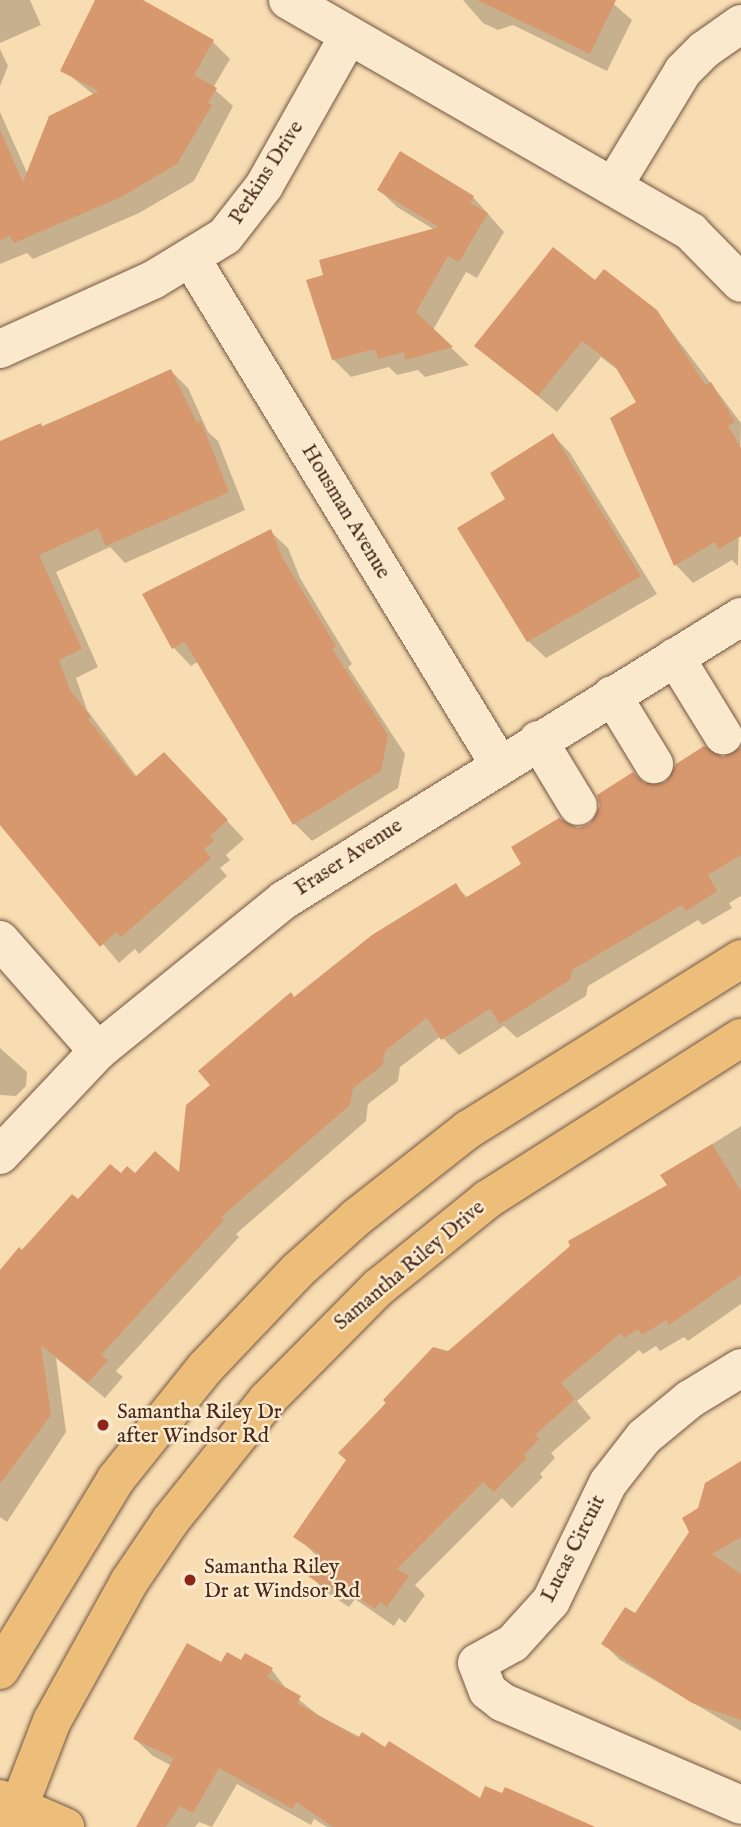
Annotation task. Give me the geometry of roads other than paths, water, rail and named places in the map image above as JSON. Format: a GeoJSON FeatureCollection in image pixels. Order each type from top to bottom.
{"type":"FeatureCollection","features":[{"type":"Feature","properties":{"kind":"main road"},"geometry":{"type":"LineString","coordinates":[[0,1670],[116,1479],[205,1368],[298,1271],[357,1217],[469,1129],[741,960]]}},
{"type":"Feature","properties":{"kind":"main road","name":"Samantha Riley Drive"},"geometry":{"type":"LineString","coordinates":[[10,1811],[52,1721],[129,1582],[170,1520],[267,1400],[379,1287],[488,1199],[741,1038]]}},
{"type":"Feature","properties":{"kind":"main road"},"geometry":{"type":"LineString","coordinates":[[10,1811],[65,1827]]}},
{"type":"Feature","properties":{"kind":"street"},"geometry":{"type":"LineString","coordinates":[[288,0],[614,185],[691,232],[741,283]]}},
{"type":"Feature","properties":{"kind":"street"},"geometry":{"type":"LineString","coordinates":[[614,185],[683,71],[704,50],[741,24]]}},
{"type":"Feature","properties":{"kind":"street","name":"Perkins Drive"},"geometry":{"type":"LineString","coordinates":[[0,349],[192,260],[225,236],[264,186],[349,35]]}},
{"type":"Feature","properties":{"kind":"street","name":"Housman Avenue"},"geometry":{"type":"LineString","coordinates":[[192,260],[499,764]]}},
{"type":"Feature","properties":{"kind":"street","name":"Fraser Avenue"},"geometry":{"type":"LineString","coordinates":[[0,1155],[98,1051],[285,900],[612,695],[675,657],[738,625]]}},
{"type":"Feature","properties":{"kind":"street"},"geometry":{"type":"LineString","coordinates":[[675,657],[723,735]]}},
{"type":"Feature","properties":{"kind":"street"},"geometry":{"type":"LineString","coordinates":[[612,695],[654,764]]}},
{"type":"Feature","properties":{"kind":"street"},"geometry":{"type":"LineString","coordinates":[[538,740],[578,806]]}},
{"type":"Feature","properties":{"kind":"street"},"geometry":{"type":"LineString","coordinates":[[0,940],[98,1051]]}},
{"type":"Feature","properties":{"kind":"street","name":"Lucas Circuit"},"geometry":{"type":"LineString","coordinates":[[741,1368],[690,1399],[644,1437],[608,1483],[551,1601],[513,1643],[477,1663],[488,1691],[502,1702],[741,1805]]}},
{"type":"Feature","properties":{"kind":"place","name":"Samantha Riley Dr after Windsor Rd"},"geometry":{"type":"Point","coordinates":[103,1425]}},
{"type":"Feature","properties":{"kind":"place","name":"Samantha Riley Dr at Windsor Rd"},"geometry":{"type":"Point","coordinates":[190,1580]}}]}
